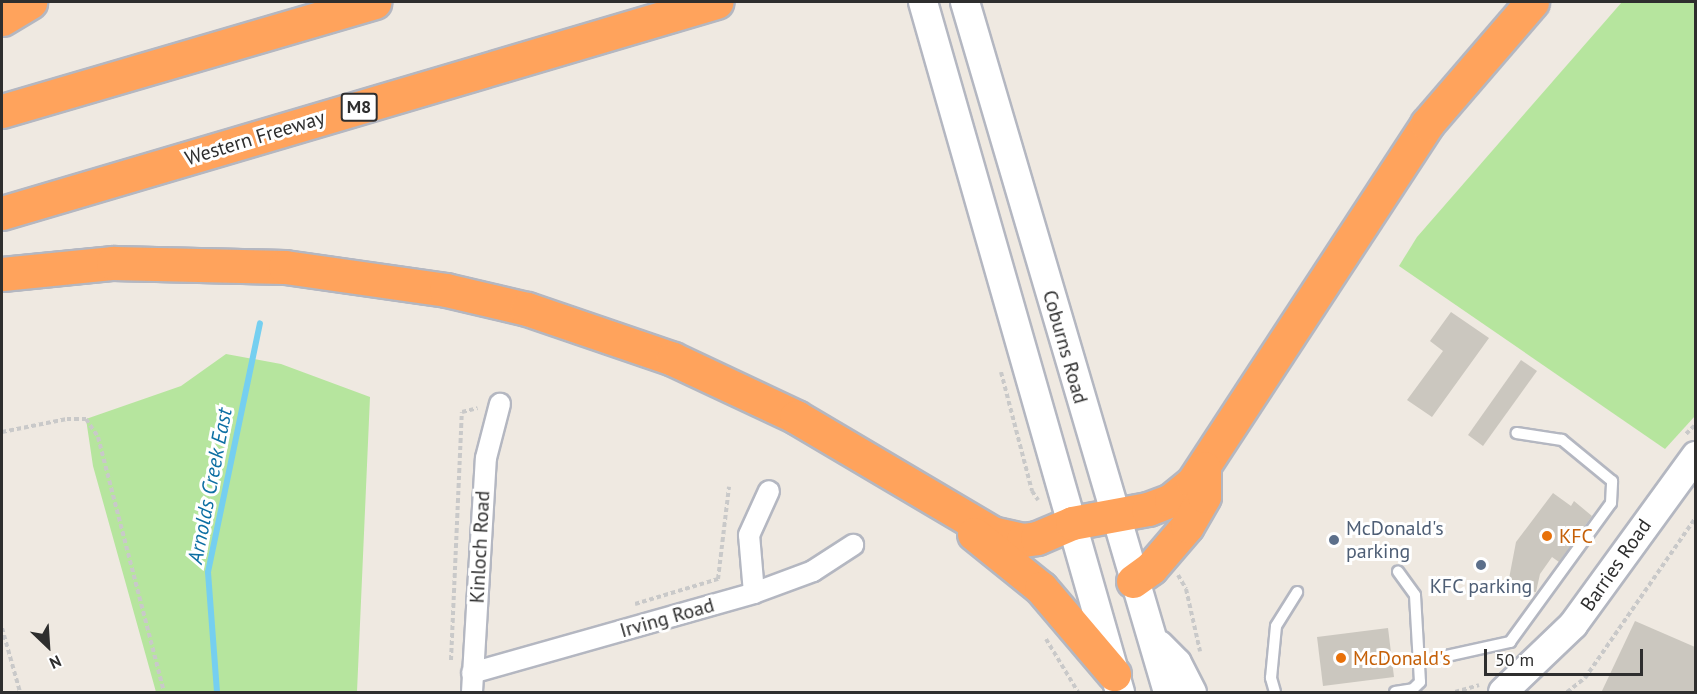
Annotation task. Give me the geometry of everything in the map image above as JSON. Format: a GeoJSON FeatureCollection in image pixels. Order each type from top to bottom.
{"type":"FeatureCollection","features":[{"type":"Feature","properties":{"kind":"highway"},"geometry":{"type":"LineString","coordinates":[[2,19],[30,2]]}},
{"type":"Feature","properties":{"kind":"highway"},"geometry":{"type":"LineString","coordinates":[[2,111],[374,2]]}},
{"type":"Feature","properties":{"kind":"highway","name":"Western Freeway"},"geometry":{"type":"LineString","coordinates":[[2,213],[716,2]]}},
{"type":"Feature","properties":{"kind":"highway"},"geometry":{"type":"LineString","coordinates":[[936,503],[1006,538],[1023,540],[1063,527],[1171,500],[1193,482],[1427,124],[1532,2]]}},
{"type":"Feature","properties":{"kind":"highway"},"geometry":{"type":"LineString","coordinates":[[2,274],[113,263],[285,267],[412,284],[526,309],[673,359],[744,391],[864,456],[936,503],[1041,588],[1117,683]]}},
{"type":"Feature","properties":{"kind":"highway"},"geometry":{"type":"LineString","coordinates":[[1132,581],[1151,568],[1187,526],[1204,496],[1204,466]]}},
{"type":"Feature","properties":{"kind":"main road","name":"Coburns Road"},"geometry":{"type":"LineString","coordinates":[[967,8],[1132,581],[1168,693]]}},
{"type":"Feature","properties":{"kind":"main road","name":"Coburns Road"},"geometry":{"type":"LineString","coordinates":[[926,13],[1063,527],[1117,683]]}},
{"type":"Feature","properties":{"kind":"main road","name":"Barries Road"},"geometry":{"type":"LineString","coordinates":[[1503,693],[1573,625],[1695,456]]}},
{"type":"Feature","properties":{"kind":"main road"},"geometry":{"type":"LineString","coordinates":[[1150,639],[1178,663],[1192,693]]}},
{"type":"Feature","properties":{"kind":"street","name":"Kinloch Road"},"geometry":{"type":"LineString","coordinates":[[472,693],[486,458],[500,404]]}},
{"type":"Feature","properties":{"kind":"street"},"geometry":{"type":"LineString","coordinates":[[754,593],[749,535],[769,491]]}},
{"type":"Feature","properties":{"kind":"street","name":"Irving Road"},"geometry":{"type":"LineString","coordinates":[[472,673],[754,593],[813,571],[853,545]]}},
{"type":"Feature","properties":{"kind":"lane"},"geometry":{"type":"LineString","coordinates":[[1442,657],[1510,642],[1611,503],[1612,481],[1562,440],[1517,433]]}},
{"type":"Feature","properties":{"kind":"lane"},"geometry":{"type":"LineString","coordinates":[[1395,693],[1413,689],[1420,682],[1415,595],[1398,572]]}},
{"type":"Feature","properties":{"kind":"lane"},"geometry":{"type":"LineString","coordinates":[[1275,693],[1271,678],[1276,626],[1297,592]]}},
{"type":"Feature","properties":{"kind":"path"},"geometry":{"type":"LineString","coordinates":[[999,364],[1032,491],[1053,523],[1063,527]]}},
{"type":"Feature","properties":{"kind":"path"},"geometry":{"type":"LineString","coordinates":[[2,432],[67,419],[86,419],[98,436],[164,693]]}},
{"type":"Feature","properties":{"kind":"path"},"geometry":{"type":"LineString","coordinates":[[629,605],[718,579],[729,487]]}},
{"type":"Feature","properties":{"kind":"path"},"geometry":{"type":"LineString","coordinates":[[1567,693],[1585,678],[1695,517]]}},
{"type":"Feature","properties":{"kind":"path"},"geometry":{"type":"LineString","coordinates":[[2,628],[20,693]]}},
{"type":"Feature","properties":{"kind":"path"},"geometry":{"type":"LineString","coordinates":[[1042,631],[1078,693]]}},
{"type":"Feature","properties":{"kind":"path"},"geometry":{"type":"LineString","coordinates":[[452,658],[474,652]]}},
{"type":"Feature","properties":{"kind":"green space"},"geometry":{"type":"Polygon","coordinates":[[[1622,2],[1695,2],[1695,416],[1665,449],[1399,266],[1417,237],[1622,2]]]}},
{"type":"Feature","properties":{"kind":"green space"},"geometry":{"type":"Polygon","coordinates":[[[226,354],[281,364],[370,397],[357,692],[156,692],[93,466],[86,419],[181,386],[226,354]]]}},
{"type":"Feature","properties":{"kind":"building"},"geometry":{"type":"Polygon","coordinates":[[[1451,312],[1489,338],[1432,417],[1407,400],[1443,351],[1430,341],[1451,312]]]}},
{"type":"Feature","properties":{"kind":"building"},"geometry":{"type":"Polygon","coordinates":[[[1521,360],[1537,371],[1483,446],[1468,435],[1521,360]]]}},
{"type":"Feature","properties":{"kind":"building"},"geometry":{"type":"Polygon","coordinates":[[[1553,493],[1571,506],[1574,501],[1592,516],[1559,562],[1552,557],[1540,574],[1536,592],[1507,589],[1516,542],[1553,493]]]}},
{"type":"Feature","properties":{"kind":"building"},"geometry":{"type":"Polygon","coordinates":[[[1635,621],[1695,647],[1695,693],[1601,693],[1635,621]]]}},
{"type":"Feature","properties":{"kind":"building"},"geometry":{"type":"Polygon","coordinates":[[[1388,628],[1394,677],[1323,686],[1317,637],[1388,628]]]}},
{"type":"Feature","properties":{"kind":"waterway","name":"Arnolds Creek East"},"geometry":{"type":"LineString","coordinates":[[217,692],[208,572],[260,323]]}},
{"type":"Feature","properties":{"kind":"place","name":"KFC"},"geometry":{"type":"Point","coordinates":[1547,536]}},
{"type":"Feature","properties":{"kind":"place","name":"McDonald's parking"},"geometry":{"type":"Point","coordinates":[1334,540]}},
{"type":"Feature","properties":{"kind":"place","name":"KFC parking"},"geometry":{"type":"Point","coordinates":[1481,565]}},
{"type":"Feature","properties":{"kind":"place","name":"McDonald's"},"geometry":{"type":"Point","coordinates":[1341,658]}}]}
